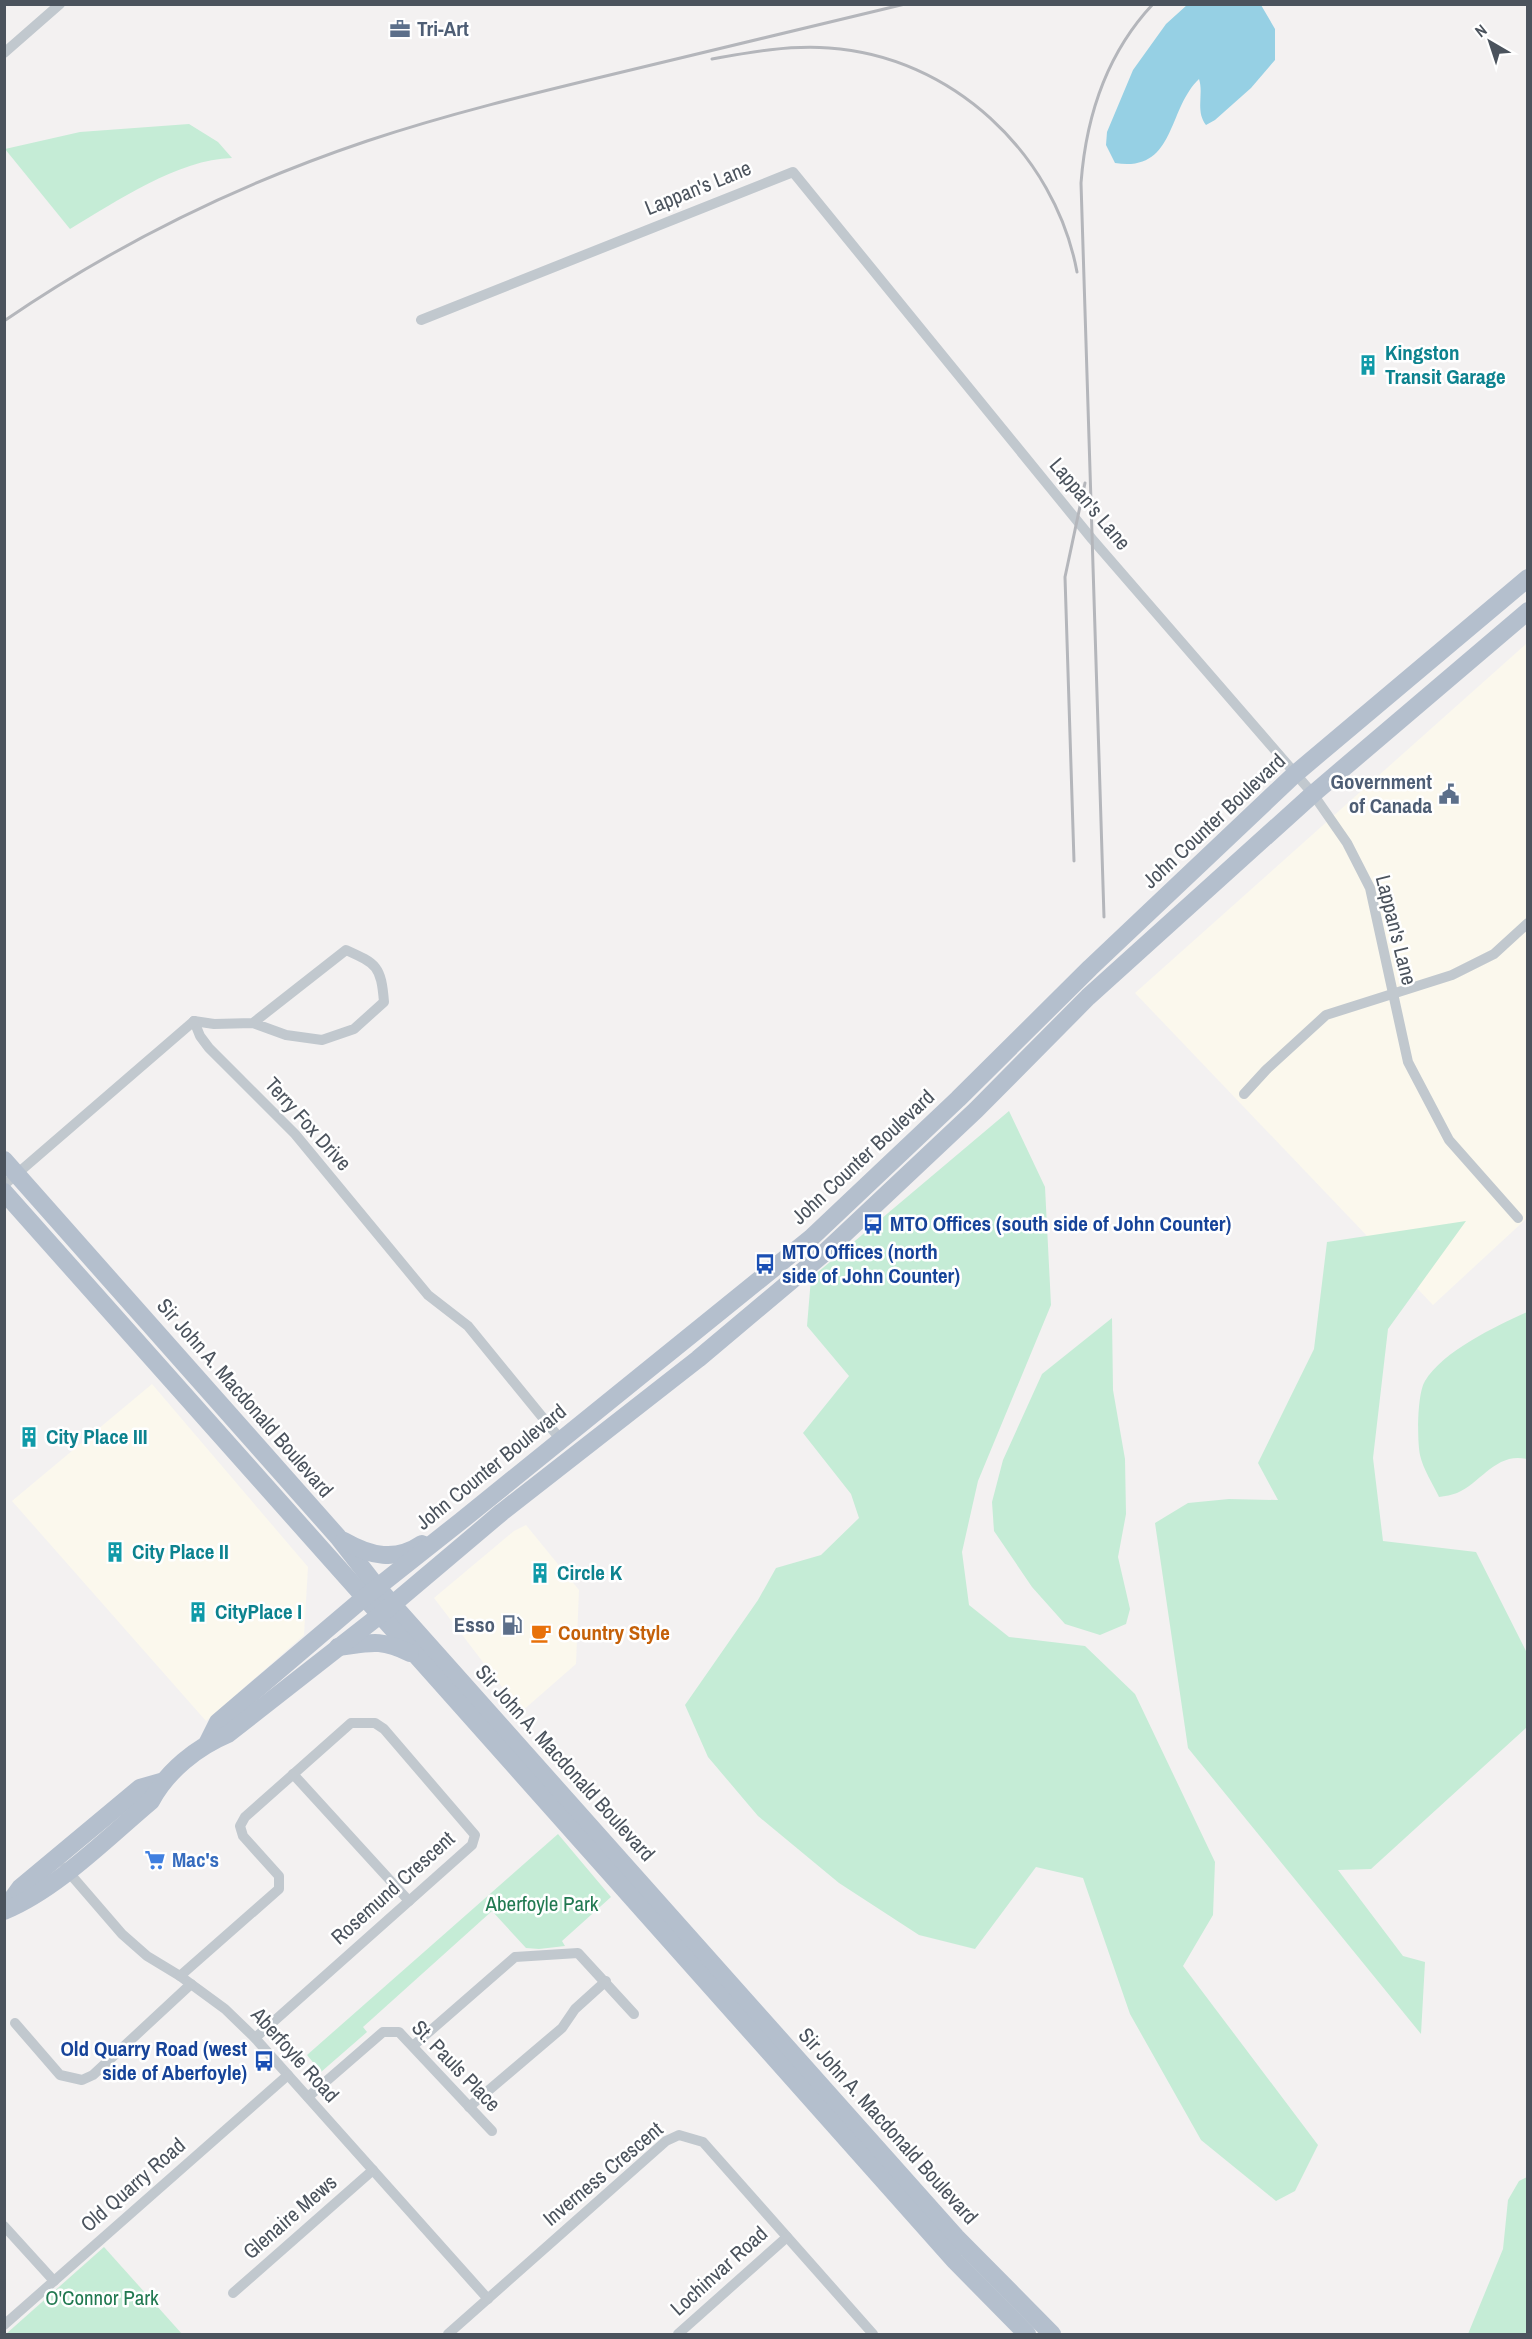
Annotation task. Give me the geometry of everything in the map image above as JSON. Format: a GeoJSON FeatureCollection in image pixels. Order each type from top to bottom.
{"type":"FeatureCollection","features":[{"type":"Feature","properties":{"kind":"main road","name":"John Counter Boulevard"},"geometry":{"type":"LineString","coordinates":[[208,1742],[218,1722],[371,1592],[811,1238],[958,1099],[1090,968],[1295,774],[1527,578]]}},
{"type":"Feature","properties":{"kind":"main road","name":"John Counter Boulevard"},"geometry":{"type":"LineString","coordinates":[[4,1911],[29,1901],[62,1864],[151,1801],[161,1782],[208,1742],[228,1734],[387,1610],[502,1512],[698,1359],[824,1254],[976,1110],[1088,997],[1313,794],[1527,610]]}},
{"type":"Feature","properties":{"kind":"main road","name":"Sir John A. Macdonald Boulevard"},"geometry":{"type":"LineString","coordinates":[[4,1160],[11,1180],[338,1537],[371,1592]]}},
{"type":"Feature","properties":{"kind":"main road","name":"Sir John A. Macdonald Boulevard"},"geometry":{"type":"LineString","coordinates":[[4,1192],[371,1592],[956,2237],[1052,2334]]}},
{"type":"Feature","properties":{"kind":"main road"},"geometry":{"type":"LineString","coordinates":[[338,1537],[363,1552],[384,1556],[412,1551],[461,1521]]}},
{"type":"Feature","properties":{"kind":"main road","name":"Sir John A. Macdonald Boulevard"},"geometry":{"type":"LineString","coordinates":[[387,1610],[417,1656],[955,2261],[1027,2334]]}},
{"type":"Feature","properties":{"kind":"main road"},"geometry":{"type":"LineString","coordinates":[[336,1648],[377,1642],[392,1644],[417,1656]]}},
{"type":"Feature","properties":{"kind":"street"},"geometry":{"type":"LineString","coordinates":[[4,53],[60,4]]}},
{"type":"Feature","properties":{"kind":"street","name":"Lappan's Lane"},"geometry":{"type":"LineString","coordinates":[[421,320],[793,172],[1092,539],[1313,794],[1347,843],[1370,888],[1408,1062],[1449,1140],[1518,1218]]}},
{"type":"Feature","properties":{"kind":"street"},"geometry":{"type":"LineString","coordinates":[[1244,1094],[1326,1015],[1452,975],[1494,954],[1527,923]]}},
{"type":"Feature","properties":{"kind":"street"},"geometry":{"type":"LineString","coordinates":[[11,1180],[194,1021],[214,1024],[253,1023],[286,1035],[322,1040],[354,1029],[384,1002],[382,982],[373,962],[346,950],[253,1023]]}},
{"type":"Feature","properties":{"kind":"street","name":"Terry Fox Drive"},"geometry":{"type":"LineString","coordinates":[[194,1021],[200,1036],[209,1048],[296,1134],[428,1295],[468,1326],[561,1440]]}},
{"type":"Feature","properties":{"kind":"street","name":"Rosemund Crescent"},"geometry":{"type":"LineString","coordinates":[[180,1976],[279,1889],[279,1876],[243,1836],[240,1826],[244,1817],[351,1723],[375,1723],[384,1729],[475,1835],[472,1845],[255,2038]]}},
{"type":"Feature","properties":{"kind":"street"},"geometry":{"type":"LineString","coordinates":[[293,1774],[409,1901]]}},
{"type":"Feature","properties":{"kind":"street","name":"Aberfoyle Road"},"geometry":{"type":"LineString","coordinates":[[62,1864],[122,1934],[147,1956],[180,1976],[225,2009],[255,2038],[488,2299]]}},
{"type":"Feature","properties":{"kind":"street"},"geometry":{"type":"LineString","coordinates":[[414,2045],[515,1957],[578,1953],[634,2014]]}},
{"type":"Feature","properties":{"kind":"street"},"geometry":{"type":"LineString","coordinates":[[469,2107],[562,2028],[575,2009],[606,1981]]}},
{"type":"Feature","properties":{"kind":"street"},"geometry":{"type":"LineString","coordinates":[[15,2023],[60,2075],[82,2080],[93,2075],[191,1984]]}},
{"type":"Feature","properties":{"kind":"street","name":"St. Pauls Place"},"geometry":{"type":"LineString","coordinates":[[308,2097],[383,2032],[399,2031],[492,2131]]}},
{"type":"Feature","properties":{"kind":"street","name":"Old Quarry Road"},"geometry":{"type":"LineString","coordinates":[[4,2325],[288,2075]]}},
{"type":"Feature","properties":{"kind":"street","name":"Inverness Crescent"},"geometry":{"type":"LineString","coordinates":[[448,2334],[666,2140],[679,2135],[703,2142],[873,2334]]}},
{"type":"Feature","properties":{"kind":"street","name":"Glenaire Mews"},"geometry":{"type":"LineString","coordinates":[[232,2293],[373,2170]]}},
{"type":"Feature","properties":{"kind":"street"},"geometry":{"type":"LineString","coordinates":[[4,2226],[54,2281]]}},
{"type":"Feature","properties":{"kind":"street","name":"Lochinvar Road"},"geometry":{"type":"LineString","coordinates":[[678,2334],[787,2237]]}},
{"type":"Feature","properties":{"kind":"shaded area"},"geometry":{"type":"Polygon","coordinates":[[[1527,643],[1527,1218],[1433,1305],[1135,993],[1527,643]]]}},
{"type":"Feature","properties":{"kind":"shaded area"},"geometry":{"type":"Polygon","coordinates":[[[152,1384],[308,1567],[304,1635],[206,1721],[12,1501],[152,1384]]]}},
{"type":"Feature","properties":{"kind":"shaded area"},"geometry":{"type":"Polygon","coordinates":[[[526,1525],[579,1590],[576,1664],[521,1712],[434,1598],[514,1531],[526,1525]]]}},
{"type":"Feature","properties":{"kind":"green space"},"geometry":{"type":"Polygon","coordinates":[[[189,124],[218,142],[232,158],[212,160],[169,174],[127,195],[70,229],[5,149],[80,132],[189,124]]]}},
{"type":"Feature","properties":{"kind":"green space"},"geometry":{"type":"Polygon","coordinates":[[[1009,1111],[1045,1187],[1051,1305],[978,1481],[962,1552],[969,1605],[1009,1637],[1085,1646],[1135,1694],[1215,1862],[1213,1915],[1183,1966],[1318,2145],[1295,2191],[1276,2201],[1201,2140],[1130,2014],[1083,1878],[1036,1867],[975,1949],[919,1935],[839,1883],[758,1816],[708,1757],[685,1705],[758,1600],[776,1568],[821,1555],[859,1518],[851,1494],[803,1433],[849,1376],[807,1326],[811,1278],[1009,1111]]]}},
{"type":"Feature","properties":{"kind":"green space"},"geometry":{"type":"Polygon","coordinates":[[[1466,1221],[1388,1329],[1373,1458],[1383,1541],[1476,1552],[1527,1653],[1527,1727],[1371,1869],[1338,1870],[1403,1956],[1425,1962],[1421,2034],[1188,1748],[1155,1523],[1188,1503],[1229,1499],[1278,1500],[1258,1463],[1314,1349],[1327,1242],[1466,1221]]]}},
{"type":"Feature","properties":{"kind":"green space"},"geometry":{"type":"Polygon","coordinates":[[[1527,1312],[1527,1459],[1506,1460],[1490,1469],[1466,1488],[1455,1494],[1439,1497],[1423,1466],[1420,1455],[1418,1428],[1422,1387],[1433,1370],[1471,1340],[1527,1312]]]}},
{"type":"Feature","properties":{"kind":"green space"},"geometry":{"type":"Polygon","coordinates":[[[1112,1318],[1113,1390],[1125,1459],[1126,1514],[1118,1557],[1130,1609],[1126,1624],[1100,1635],[1065,1624],[1032,1587],[994,1531],[992,1502],[1003,1460],[1042,1374],[1112,1318]]]}},
{"type":"Feature","properties":{"kind":"green space","name":"Aberfoyle Park"},"geometry":{"type":"Polygon","coordinates":[[[558,1834],[611,1897],[562,1941],[565,1946],[526,1948],[492,1911],[363,2027],[367,2032],[321,2072],[307,2055],[558,1834]]]}},
{"type":"Feature","properties":{"kind":"green space"},"geometry":{"type":"Polygon","coordinates":[[[1527,2177],[1527,2334],[1468,2334],[1503,2249],[1508,2200],[1519,2181],[1527,2177]]]}},
{"type":"Feature","properties":{"kind":"green space","name":"O'Connor Park"},"geometry":{"type":"Polygon","coordinates":[[[104,2247],[182,2334],[6,2334],[104,2247]]]}},
{"type":"Feature","properties":{"kind":"water"},"geometry":{"type":"Polygon","coordinates":[[[1187,5],[1261,5],[1275,29],[1275,60],[1251,88],[1215,120],[1206,125],[1200,108],[1199,79],[1181,106],[1160,149],[1149,158],[1135,163],[1115,163],[1106,145],[1107,132],[1133,70],[1166,24],[1187,5]]]}},
{"type":"Feature","properties":{"kind":"railway"},"geometry":{"type":"LineString","coordinates":[[4,321],[90,267],[179,219],[272,177],[367,141],[521,97],[905,4]]}},
{"type":"Feature","properties":{"kind":"railway"},"geometry":{"type":"LineString","coordinates":[[1104,917],[1081,183],[1088,134],[1102,87],[1123,43],[1153,4]]}},
{"type":"Feature","properties":{"kind":"railway"},"geometry":{"type":"LineString","coordinates":[[712,59],[785,48],[829,48],[874,55],[916,70],[955,91],[990,118],[1021,151],[1046,188],[1065,229],[1077,272]]}},
{"type":"Feature","properties":{"kind":"railway"},"geometry":{"type":"LineString","coordinates":[[1074,861],[1065,577],[1085,483]]}},
{"type":"Feature","properties":{"kind":"place","name":"Tri-Art"},"geometry":{"type":"Point","coordinates":[400,29]}},
{"type":"Feature","properties":{"kind":"place","name":"Kingston Transit Garage"},"geometry":{"type":"Point","coordinates":[1368,365]}},
{"type":"Feature","properties":{"kind":"place","name":"Government of Canada"},"geometry":{"type":"Point","coordinates":[1449,794]}},
{"type":"Feature","properties":{"kind":"place","name":"MTO Offices (south side of John Counter)"},"geometry":{"type":"Point","coordinates":[873,1224]}},
{"type":"Feature","properties":{"kind":"place","name":"MTO Offices (north side of John Counter)"},"geometry":{"type":"Point","coordinates":[765,1264]}},
{"type":"Feature","properties":{"kind":"place","name":"City Place III"},"geometry":{"type":"Point","coordinates":[29,1437]}},
{"type":"Feature","properties":{"kind":"place","name":"City Place II"},"geometry":{"type":"Point","coordinates":[115,1552]}},
{"type":"Feature","properties":{"kind":"place","name":"Circle K"},"geometry":{"type":"Point","coordinates":[540,1573]}},
{"type":"Feature","properties":{"kind":"place","name":"CityPlace I"},"geometry":{"type":"Point","coordinates":[198,1612]}},
{"type":"Feature","properties":{"kind":"place","name":"Esso"},"geometry":{"type":"Point","coordinates":[512,1625]}},
{"type":"Feature","properties":{"kind":"place","name":"Country Style"},"geometry":{"type":"Point","coordinates":[541,1633]}},
{"type":"Feature","properties":{"kind":"place","name":"Mac's"},"geometry":{"type":"Point","coordinates":[155,1860]}},
{"type":"Feature","properties":{"kind":"place","name":"Old Quarry Road (west side of Aberfoyle)"},"geometry":{"type":"Point","coordinates":[264,2061]}}]}
